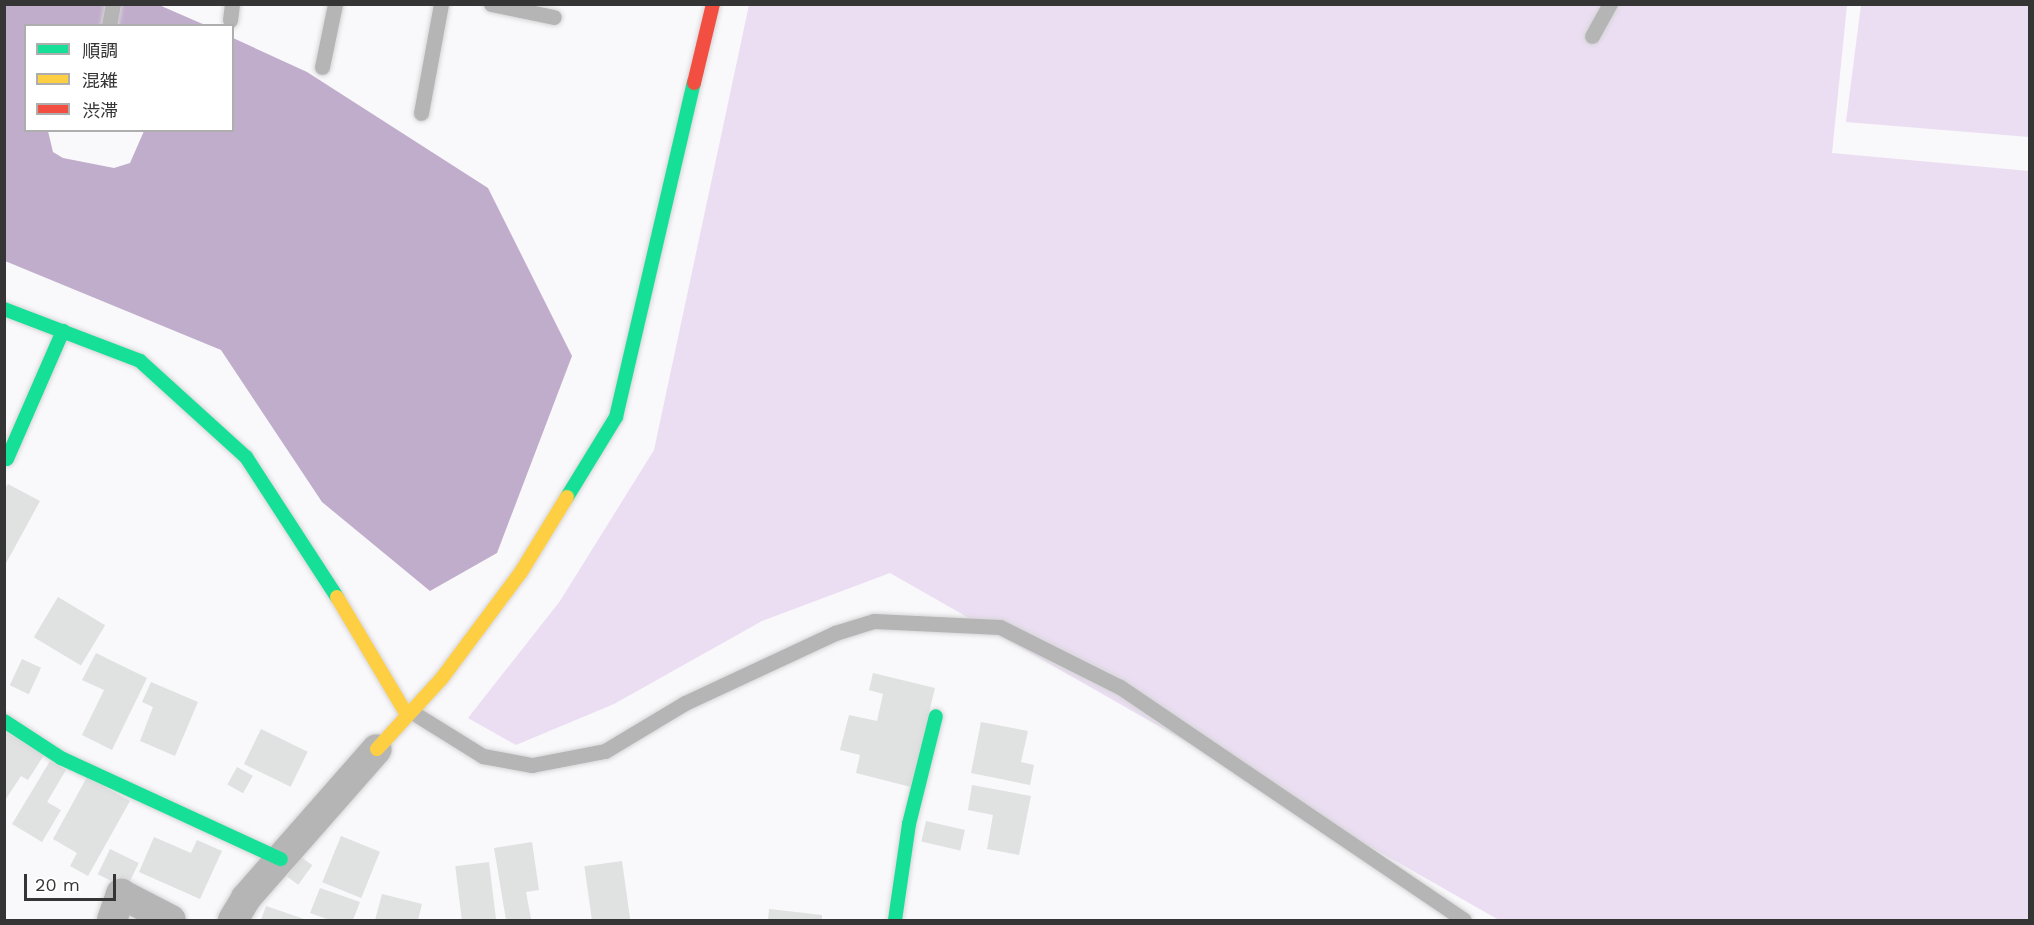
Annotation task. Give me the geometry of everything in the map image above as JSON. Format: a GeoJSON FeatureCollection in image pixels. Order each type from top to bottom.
{"type":"FeatureCollection","features":[{"type":"Feature","properties":{"kind":"street"},"geometry":{"type":"LineString","coordinates":[[233,921],[246,898],[410,714],[521,572],[616,417],[713,4]]}},
{"type":"Feature","properties":{"kind":"street"},"geometry":{"type":"LineString","coordinates":[[4,309],[140,361],[246,457],[321,570],[410,714]]}},
{"type":"Feature","properties":{"kind":"street"},"geometry":{"type":"LineString","coordinates":[[7,459],[63,331]]}},
{"type":"Feature","properties":{"kind":"street"},"geometry":{"type":"LineString","coordinates":[[895,921],[909,824],[936,716]]}},
{"type":"Feature","properties":{"kind":"street"},"geometry":{"type":"LineString","coordinates":[[4,721],[61,758],[281,859]]}},
{"type":"Feature","properties":{"kind":"street"},"geometry":{"type":"LineString","coordinates":[[112,921],[121,894],[171,921]]}},
{"type":"Feature","properties":{"kind":"lane"},"geometry":{"type":"LineString","coordinates":[[109,24],[113,4]]}},
{"type":"Feature","properties":{"kind":"lane"},"geometry":{"type":"LineString","coordinates":[[322,67],[335,4]]}},
{"type":"Feature","properties":{"kind":"lane"},"geometry":{"type":"LineString","coordinates":[[421,113],[441,4]]}},
{"type":"Feature","properties":{"kind":"lane"},"geometry":{"type":"LineString","coordinates":[[491,4],[554,17]]}},
{"type":"Feature","properties":{"kind":"lane"},"geometry":{"type":"LineString","coordinates":[[1592,36],[1610,4]]}},
{"type":"Feature","properties":{"kind":"lane"},"geometry":{"type":"LineString","coordinates":[[410,714],[483,756],[532,765],[605,751],[685,704],[835,633],[874,621],[1000,627],[1120,687],[1464,921]]}},
{"type":"Feature","properties":{"kind":"shaded area"},"geometry":{"type":"Polygon","coordinates":[[[4,5],[159,5],[203,24],[24,24],[24,132],[48,132],[53,152],[63,158],[114,168],[130,163],[144,132],[234,132],[234,38],[307,72],[488,188],[572,356],[497,553],[430,591],[322,502],[221,350],[5,261],[4,5]]]}},
{"type":"Feature","properties":{"kind":"shaded area"},"geometry":{"type":"Polygon","coordinates":[[[749,5],[1847,5],[1832,153],[2029,171],[2029,920],[1499,920],[890,573],[762,621],[614,704],[516,745],[468,718],[560,601],[654,450],[749,5]]]}},
{"type":"Feature","properties":{"kind":"shaded area"},"geometry":{"type":"Polygon","coordinates":[[[1861,5],[2029,5],[2029,137],[1846,122],[1861,5]]]}},
{"type":"Feature","properties":{"kind":"building"},"geometry":{"type":"Polygon","coordinates":[[[8,484],[40,501],[4,567],[4,490],[8,484]]]}},
{"type":"Feature","properties":{"kind":"building"},"geometry":{"type":"Polygon","coordinates":[[[58,597],[105,625],[81,666],[34,637],[58,597]]]}},
{"type":"Feature","properties":{"kind":"building"},"geometry":{"type":"Polygon","coordinates":[[[96,653],[147,678],[112,750],[82,735],[104,690],[82,680],[96,653]]]}},
{"type":"Feature","properties":{"kind":"building"},"geometry":{"type":"Polygon","coordinates":[[[22,659],[41,668],[29,694],[10,685],[22,659]]]}},
{"type":"Feature","properties":{"kind":"building"},"geometry":{"type":"Polygon","coordinates":[[[873,673],[935,688],[911,787],[856,773],[860,755],[840,750],[849,715],[877,721],[883,694],[869,690],[873,673]]]}},
{"type":"Feature","properties":{"kind":"building"},"geometry":{"type":"Polygon","coordinates":[[[151,682],[198,702],[175,756],[140,741],[153,707],[142,702],[151,682]]]}},
{"type":"Feature","properties":{"kind":"building"},"geometry":{"type":"Polygon","coordinates":[[[981,722],[1028,731],[1021,762],[1034,765],[1030,785],[971,773],[981,722]]]}},
{"type":"Feature","properties":{"kind":"building"},"geometry":{"type":"Polygon","coordinates":[[[261,729],[308,752],[291,787],[244,764],[261,729]]]}},
{"type":"Feature","properties":{"kind":"building"},"geometry":{"type":"Polygon","coordinates":[[[4,731],[44,755],[28,780],[21,776],[4,802],[4,731]]]}},
{"type":"Feature","properties":{"kind":"building"},"geometry":{"type":"Polygon","coordinates":[[[50,761],[66,770],[47,802],[61,810],[42,842],[12,824],[50,761]]]}},
{"type":"Feature","properties":{"kind":"building"},"geometry":{"type":"Polygon","coordinates":[[[237,767],[253,776],[243,793],[227,784],[237,767]]]}},
{"type":"Feature","properties":{"kind":"building"},"geometry":{"type":"Polygon","coordinates":[[[87,777],[130,801],[88,876],[70,866],[77,853],[53,839],[87,777]]]}},
{"type":"Feature","properties":{"kind":"building"},"geometry":{"type":"Polygon","coordinates":[[[972,785],[1031,796],[1019,855],[987,849],[993,815],[968,810],[972,785]]]}},
{"type":"Feature","properties":{"kind":"building"},"geometry":{"type":"Polygon","coordinates":[[[926,821],[965,830],[960,850],[921,841],[926,821]]]}},
{"type":"Feature","properties":{"kind":"building"},"geometry":{"type":"Polygon","coordinates":[[[341,836],[380,852],[361,898],[322,882],[341,836]]]}},
{"type":"Feature","properties":{"kind":"building"},"geometry":{"type":"Polygon","coordinates":[[[154,837],[191,853],[197,840],[222,851],[200,899],[139,872],[154,837]]]}},
{"type":"Feature","properties":{"kind":"building"},"geometry":{"type":"Polygon","coordinates":[[[532,842],[539,890],[526,892],[531,919],[506,920],[494,848],[532,842]]]}},
{"type":"Feature","properties":{"kind":"building"},"geometry":{"type":"Polygon","coordinates":[[[110,849],[139,863],[126,888],[98,874],[110,849]]]}},
{"type":"Feature","properties":{"kind":"building"},"geometry":{"type":"Polygon","coordinates":[[[301,857],[312,865],[298,885],[287,876],[301,857]]]}},
{"type":"Feature","properties":{"kind":"building"},"geometry":{"type":"Polygon","coordinates":[[[622,861],[630,919],[592,920],[584,866],[622,861]]]}},
{"type":"Feature","properties":{"kind":"building"},"geometry":{"type":"Polygon","coordinates":[[[489,862],[496,920],[462,920],[455,866],[489,862]]]}},
{"type":"Feature","properties":{"kind":"building"},"geometry":{"type":"Polygon","coordinates":[[[320,888],[360,902],[353,920],[330,920],[310,913],[320,888]]]}},
{"type":"Feature","properties":{"kind":"building"},"geometry":{"type":"Polygon","coordinates":[[[382,894],[422,904],[418,920],[375,920],[382,894]]]}},
{"type":"Feature","properties":{"kind":"building"},"geometry":{"type":"Polygon","coordinates":[[[266,906],[307,920],[261,920],[266,906]]]}},
{"type":"Feature","properties":{"kind":"building"},"geometry":{"type":"Polygon","coordinates":[[[769,909],[822,915],[822,920],[768,920],[769,909]]]}},
{"type":"Feature","properties":{"kind":"traffic: fast"},"geometry":{"type":"LineString","coordinates":[[567,497],[616,417],[694,83]]}},
{"type":"Feature","properties":{"kind":"traffic: fast"},"geometry":{"type":"LineString","coordinates":[[4,309],[140,361],[246,457],[337,597]]}},
{"type":"Feature","properties":{"kind":"traffic: fast"},"geometry":{"type":"LineString","coordinates":[[7,459],[63,331]]}},
{"type":"Feature","properties":{"kind":"traffic: fast"},"geometry":{"type":"LineString","coordinates":[[895,920],[909,824],[936,716]]}},
{"type":"Feature","properties":{"kind":"traffic: fast"},"geometry":{"type":"LineString","coordinates":[[4,721],[61,758],[281,859]]}},
{"type":"Feature","properties":{"kind":"traffic: slow"},"geometry":{"type":"LineString","coordinates":[[377,749],[442,678],[521,572],[567,497]]}},
{"type":"Feature","properties":{"kind":"traffic: slow"},"geometry":{"type":"LineString","coordinates":[[337,597],[407,715]]}},
{"type":"Feature","properties":{"kind":"traffic: jam"},"geometry":{"type":"LineString","coordinates":[[694,83],[713,4]]}}]}
